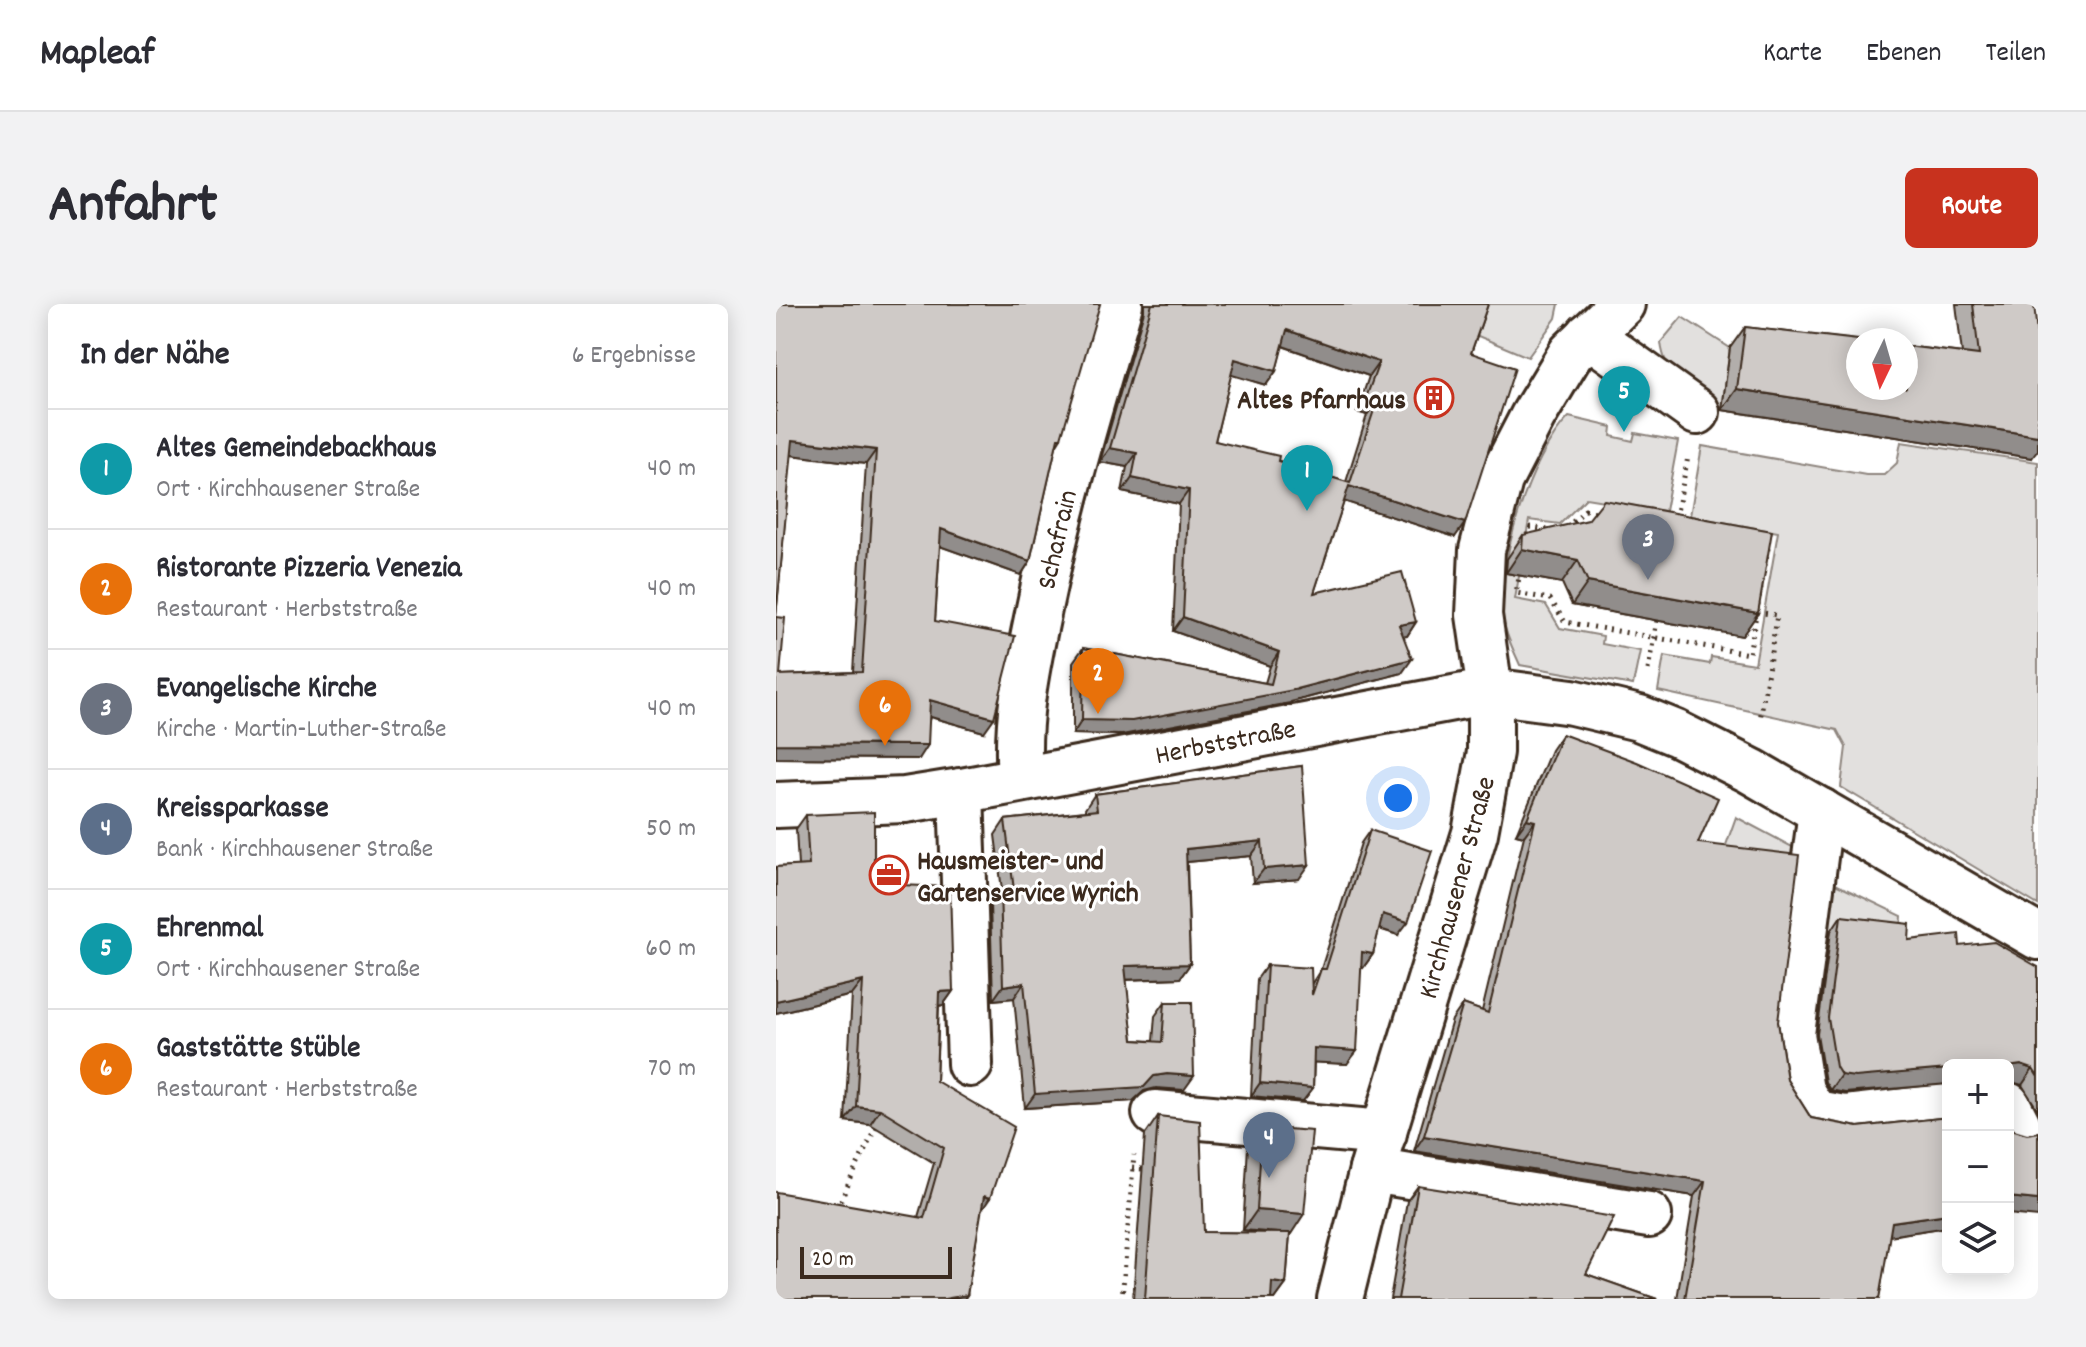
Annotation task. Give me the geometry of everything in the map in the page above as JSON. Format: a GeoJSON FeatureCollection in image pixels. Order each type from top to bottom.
{"type":"FeatureCollection","features":[{"type":"Feature","properties":{"kind":"street","name":"Schafrain"},"geometry":{"type":"LineString","coordinates":[[1020,778],[1017,743],[1024,679],[1060,505],[1120,304]]}},
{"type":"Feature","properties":{"kind":"street","name":"Kirchhausener Straße"},"geometry":{"type":"LineString","coordinates":[[1340,1299],[1378,1152],[1475,833],[1490,752],[1490,691],[1479,615],[1482,550],[1500,480],[1533,416],[1571,353],[1622,304]]}},
{"type":"Feature","properties":{"kind":"street"},"geometry":{"type":"LineString","coordinates":[[1589,335],[1694,429]]}},
{"type":"Feature","properties":{"kind":"street","name":"Herbststraße"},"geometry":{"type":"LineString","coordinates":[[776,805],[905,800],[1490,691],[1572,702],[1639,718],[1751,771],[2038,937]]}},
{"type":"Feature","properties":{"kind":"street"},"geometry":{"type":"LineString","coordinates":[[961,791],[970,1064]]}},
{"type":"Feature","properties":{"kind":"street"},"geometry":{"type":"LineString","coordinates":[[1821,811],[1792,1034],[1801,1091],[1815,1113],[1844,1118],[1942,1107]]}},
{"type":"Feature","properties":{"kind":"street"},"geometry":{"type":"LineString","coordinates":[[1155,1113],[1378,1152],[1649,1215]]}},
{"type":"Feature","properties":{"kind":"path"},"geometry":{"type":"LineString","coordinates":[[1672,539],[1694,429]]}},
{"type":"Feature","properties":{"kind":"path"},"geometry":{"type":"LineString","coordinates":[[1585,510],[1769,543],[1760,595],[1749,654],[1565,622],[1550,599],[1516,593],[1529,527],[1562,532],[1585,510]]}},
{"type":"Feature","properties":{"kind":"path"},"geometry":{"type":"LineString","coordinates":[[1749,593],[1760,595]]}},
{"type":"Feature","properties":{"kind":"path"},"geometry":{"type":"LineString","coordinates":[[1757,612],[1777,615],[1758,730]]}},
{"type":"Feature","properties":{"kind":"path"},"geometry":{"type":"LineString","coordinates":[[1652,653],[1657,620]]}},
{"type":"Feature","properties":{"kind":"path"},"geometry":{"type":"LineString","coordinates":[[832,1218],[882,1114]]}},
{"type":"Feature","properties":{"kind":"path"},"geometry":{"type":"LineString","coordinates":[[1122,1299],[1134,1151]]}},
{"type":"Feature","properties":{"kind":"path"},"geometry":{"type":"LineString","coordinates":[[1132,1168],[1142,1169]]}},
{"type":"Feature","properties":{"kind":"shaded area"},"geometry":{"type":"Polygon","coordinates":[[[1484,304],[1559,304],[1556,318],[1528,357],[1473,334],[1484,304]]]}},
{"type":"Feature","properties":{"kind":"shaded area"},"geometry":{"type":"Polygon","coordinates":[[[1682,317],[1730,348],[1722,410],[1701,400],[1682,385],[1663,354],[1661,342],[1682,317]]]}},
{"type":"Feature","properties":{"kind":"shaded area"},"geometry":{"type":"Polygon","coordinates":[[[1569,417],[1612,427],[1611,436],[1633,441],[1635,433],[1678,441],[1665,511],[1586,498],[1560,524],[1529,520],[1515,599],[1546,605],[1560,628],[1603,636],[1602,644],[1640,651],[1633,685],[1520,665],[1504,625],[1502,596],[1505,569],[1519,512],[1541,458],[1569,417]]]}},
{"type":"Feature","properties":{"kind":"shaded area"},"geometry":{"type":"Polygon","coordinates":[[[1901,442],[2038,462],[2038,905],[1841,787],[1846,747],[1837,730],[1658,691],[1664,656],[1710,664],[1711,657],[1755,664],[1778,532],[1690,516],[1702,446],[1866,475],[1884,475],[1897,463],[1901,442]]]}},
{"type":"Feature","properties":{"kind":"shaded area"},"geometry":{"type":"Polygon","coordinates":[[[1736,817],[1798,850],[1791,871],[1720,862],[1736,817]]]}},
{"type":"Feature","properties":{"kind":"shaded area"},"geometry":{"type":"Polygon","coordinates":[[[1827,880],[1902,916],[1900,940],[1854,943],[1816,939],[1827,880]]]}},
{"type":"Feature","properties":{"kind":"building"},"geometry":{"type":"Polygon","coordinates":[[[776,304],[1100,304],[1061,438],[1058,438],[1030,561],[941,529],[935,621],[1015,636],[994,718],[930,700],[928,745],[776,744],[776,304]],[[793,440],[776,617],[785,618],[780,675],[862,672],[876,450],[793,440]]]}},
{"type":"Feature","properties":{"kind":"building"},"geometry":{"type":"Polygon","coordinates":[[[1152,304],[1488,304],[1471,353],[1515,368],[1465,523],[1349,486],[1314,593],[1402,572],[1416,622],[1399,625],[1412,659],[1296,689],[1299,689],[1132,721],[1082,720],[1083,648],[1271,684],[1279,652],[1183,617],[1189,490],[1132,478],[1137,453],[1110,448],[1152,304]],[[1287,330],[1276,371],[1235,359],[1215,441],[1279,456],[1278,461],[1350,483],[1377,401],[1366,398],[1379,362],[1287,330]]]}},
{"type":"Feature","properties":{"kind":"building"},"geometry":{"type":"Polygon","coordinates":[[[1973,304],[2034,304],[2038,345],[2038,436],[1737,389],[1745,327],[1846,339],[1846,400],[1918,400],[1918,347],[1979,355],[1973,304]]]}},
{"type":"Feature","properties":{"kind":"building"},"geometry":{"type":"Polygon","coordinates":[[[1604,500],[1772,531],[1758,613],[1588,582],[1578,560],[1522,549],[1523,535],[1588,520],[1604,500]]]}},
{"type":"Feature","properties":{"kind":"building"},"geometry":{"type":"Polygon","coordinates":[[[1562,734],[1637,762],[1718,798],[1698,843],[1799,855],[1778,1022],[1787,1080],[1811,1118],[1858,1127],[1942,1118],[1942,1215],[1892,1222],[1879,1299],[1685,1299],[1705,1181],[1424,1136],[1463,1004],[1488,1013],[1535,821],[1527,819],[1562,734]]]}},
{"type":"Feature","properties":{"kind":"building"},"geometry":{"type":"Polygon","coordinates":[[[1302,766],[1309,865],[1264,869],[1262,841],[1186,849],[1190,964],[1125,966],[1133,1040],[1162,1042],[1165,1002],[1192,1002],[1194,1076],[1154,1076],[1144,1087],[1035,1094],[1024,983],[1003,986],[1000,889],[1014,890],[1005,820],[1097,810],[1095,794],[1302,766]]]}},
{"type":"Feature","properties":{"kind":"building"},"geometry":{"type":"Polygon","coordinates":[[[874,812],[874,884],[950,887],[953,991],[939,992],[936,1081],[1014,1127],[990,1198],[984,1196],[967,1295],[944,1299],[776,1299],[776,1192],[924,1218],[944,1148],[880,1109],[856,1106],[863,981],[776,1001],[776,867],[809,865],[806,815],[874,812]]]}},
{"type":"Feature","properties":{"kind":"building"},"geometry":{"type":"Polygon","coordinates":[[[1370,830],[1432,851],[1408,922],[1383,914],[1373,954],[1362,952],[1357,1051],[1314,1048],[1313,1088],[1260,1083],[1267,965],[1311,968],[1312,995],[1321,969],[1326,969],[1370,830]]]}},
{"type":"Feature","properties":{"kind":"building"},"geometry":{"type":"Polygon","coordinates":[[[1841,916],[1910,924],[1909,940],[1959,934],[1960,946],[1994,942],[2038,967],[2038,1077],[2033,1069],[2014,1066],[2014,1059],[1942,1059],[1942,1070],[1855,1077],[1841,1075],[1836,1067],[1828,1018],[1841,916]]]}},
{"type":"Feature","properties":{"kind":"building"},"geometry":{"type":"Polygon","coordinates":[[[1158,1116],[1200,1121],[1204,1232],[1290,1233],[1286,1284],[1272,1282],[1271,1299],[1145,1299],[1158,1116]]]}},
{"type":"Feature","properties":{"kind":"building"},"geometry":{"type":"Polygon","coordinates":[[[1262,1127],[1312,1131],[1304,1214],[1257,1210],[1262,1127]]]}},
{"type":"Feature","properties":{"kind":"building"},"geometry":{"type":"Polygon","coordinates":[[[2014,1130],[2027,1134],[2038,1132],[2038,1200],[2014,1198],[2014,1130]]]}},
{"type":"Feature","properties":{"kind":"building"},"geometry":{"type":"Polygon","coordinates":[[[1418,1186],[1614,1217],[1586,1274],[1657,1299],[1398,1299],[1418,1186]]]}},
{"type":"Feature","properties":{"kind":"place","name":"Altes Pfarrhaus"},"geometry":{"type":"Point","coordinates":[1434,398]}},
{"type":"Feature","properties":{"kind":"place","name":"Ehrenmal"},"geometry":{"type":"Point","coordinates":[1624,432]}},
{"type":"Feature","properties":{"kind":"place","name":"Altes Gemeindebackhaus"},"geometry":{"type":"Point","coordinates":[1307,511]}},
{"type":"Feature","properties":{"kind":"place","name":"Evangelische Kirche"},"geometry":{"type":"Point","coordinates":[1648,580]}},
{"type":"Feature","properties":{"kind":"place","name":"Ristorante Pizzeria Venezia"},"geometry":{"type":"Point","coordinates":[1098,714]}},
{"type":"Feature","properties":{"kind":"place","name":"Gaststätte Stüble"},"geometry":{"type":"Point","coordinates":[885,746]}},
{"type":"Feature","properties":{"kind":"place","name":"Hausmeister- und Gartenservice Wyrich"},"geometry":{"type":"Point","coordinates":[889,875]}},
{"type":"Feature","properties":{"kind":"place","name":"Kreissparkasse"},"geometry":{"type":"Point","coordinates":[1269,1178]}}]}
